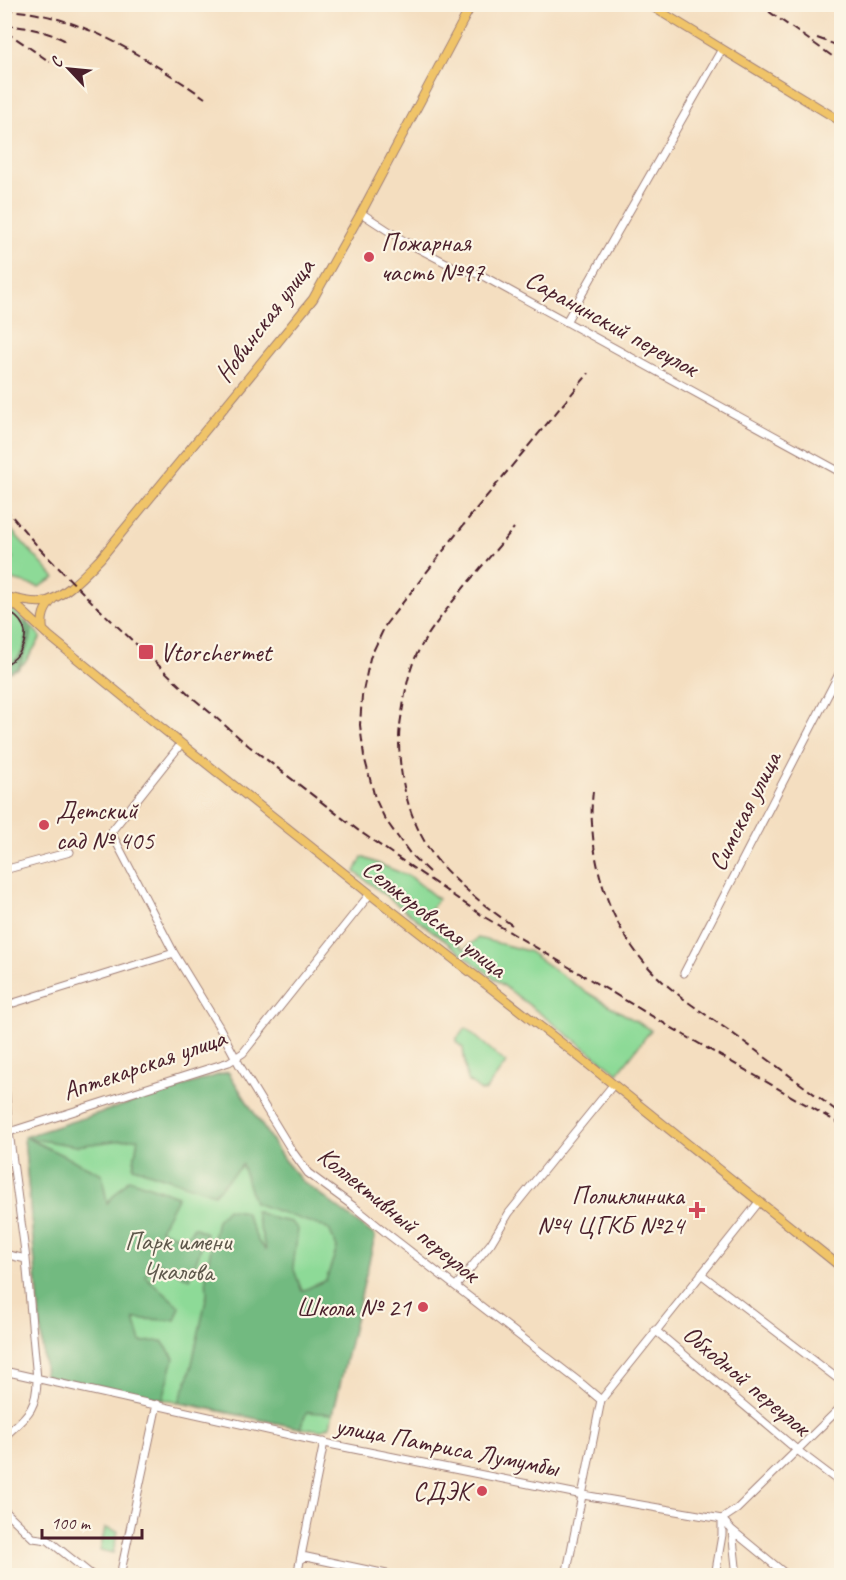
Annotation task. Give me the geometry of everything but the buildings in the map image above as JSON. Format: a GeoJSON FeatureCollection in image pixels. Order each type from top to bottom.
{"type":"FeatureCollection","features":[{"type":"Feature","properties":{"kind":"main road","name":"Новинская улица"},"geometry":{"type":"LineString","coordinates":[[53,599],[74,584],[100,559],[313,299],[362,213],[472,4]]}},
{"type":"Feature","properties":{"kind":"main road"},"geometry":{"type":"LineString","coordinates":[[648,4],[842,122]]}},
{"type":"Feature","properties":{"kind":"main road"},"geometry":{"type":"LineString","coordinates":[[4,597],[42,602],[53,599]]}},
{"type":"Feature","properties":{"kind":"main road","name":"Селькоровская улица"},"geometry":{"type":"LineString","coordinates":[[4,597],[182,744],[613,1084],[842,1269]]}},
{"type":"Feature","properties":{"kind":"main road"},"geometry":{"type":"LineString","coordinates":[[43,630],[43,613],[53,599]]}},
{"type":"Feature","properties":{"kind":"street"},"geometry":{"type":"LineString","coordinates":[[566,322],[722,49]]}},
{"type":"Feature","properties":{"kind":"street","name":"Саранинский переулок"},"geometry":{"type":"LineString","coordinates":[[362,213],[404,241],[454,267],[481,275],[842,473]]}},
{"type":"Feature","properties":{"kind":"street","name":"Симская улица"},"geometry":{"type":"LineString","coordinates":[[684,973],[842,668]]}},
{"type":"Feature","properties":{"kind":"street","name":"Коллективный переулок"},"geometry":{"type":"LineString","coordinates":[[182,744],[111,832],[174,953],[292,1151],[308,1173],[601,1400]]}},
{"type":"Feature","properties":{"kind":"street"},"geometry":{"type":"LineString","coordinates":[[4,870],[70,852]]}},
{"type":"Feature","properties":{"kind":"street","name":"Аптекарская улица"},"geometry":{"type":"LineString","coordinates":[[7,1132],[236,1058],[243,1053],[370,894]]}},
{"type":"Feature","properties":{"kind":"street"},"geometry":{"type":"LineString","coordinates":[[4,1006],[174,953]]}},
{"type":"Feature","properties":{"kind":"street"},"geometry":{"type":"LineString","coordinates":[[4,1073],[7,1132],[26,1259],[37,1379],[37,1395],[29,1414],[4,1437]]}},
{"type":"Feature","properties":{"kind":"street"},"geometry":{"type":"LineString","coordinates":[[456,1287],[491,1243],[509,1213],[613,1084]]}},
{"type":"Feature","properties":{"kind":"street"},"geometry":{"type":"LineString","coordinates":[[566,1575],[601,1400],[759,1202]]}},
{"type":"Feature","properties":{"kind":"street"},"geometry":{"type":"LineString","coordinates":[[4,1254],[26,1259]]}},
{"type":"Feature","properties":{"kind":"street"},"geometry":{"type":"LineString","coordinates":[[701,1274],[842,1382]]}},
{"type":"Feature","properties":{"kind":"street","name":"Обходной переулок"},"geometry":{"type":"LineString","coordinates":[[655,1330],[797,1450],[842,1484]]}},
{"type":"Feature","properties":{"kind":"street","name":"улица Патриса Лумумбы"},"geometry":{"type":"LineString","coordinates":[[4,1371],[324,1442],[583,1495],[722,1519]]}},
{"type":"Feature","properties":{"kind":"street"},"geometry":{"type":"LineString","coordinates":[[120,1575],[157,1404]]}},
{"type":"Feature","properties":{"kind":"street"},"geometry":{"type":"LineString","coordinates":[[722,1519],[737,1509],[842,1406]]}},
{"type":"Feature","properties":{"kind":"street"},"geometry":{"type":"LineString","coordinates":[[297,1575],[324,1442]]}},
{"type":"Feature","properties":{"kind":"street"},"geometry":{"type":"LineString","coordinates":[[5,1511],[33,1538],[48,1540],[93,1575]]}},
{"type":"Feature","properties":{"kind":"street"},"geometry":{"type":"LineString","coordinates":[[722,1519],[732,1530],[788,1575]]}},
{"type":"Feature","properties":{"kind":"street"},"geometry":{"type":"LineString","coordinates":[[715,1575],[723,1535],[722,1519]]}},
{"type":"Feature","properties":{"kind":"street"},"geometry":{"type":"LineString","coordinates":[[732,1530],[737,1575]]}},
{"type":"Feature","properties":{"kind":"street"},"geometry":{"type":"LineString","coordinates":[[302,1556],[396,1575]]}},
{"type":"Feature","properties":{"kind":"green space"},"geometry":{"type":"Polygon","coordinates":[[[5,523],[55,578],[39,587],[5,578],[5,557],[13,558],[5,550],[5,523]]]}},
{"type":"Feature","properties":{"kind":"green space"},"geometry":{"type":"Polygon","coordinates":[[[4,604],[23,619],[27,634],[25,646],[19,656],[5,667],[4,604]]]}},
{"type":"Feature","properties":{"kind":"green space"},"geometry":{"type":"Polygon","coordinates":[[[25,621],[31,626],[29,643],[19,668],[5,674],[5,667],[17,659],[24,648],[25,621]]]}},
{"type":"Feature","properties":{"kind":"green space"},"geometry":{"type":"Polygon","coordinates":[[[31,626],[40,639],[19,668],[29,643],[31,626]]]}},
{"type":"Feature","properties":{"kind":"green space"},"geometry":{"type":"Polygon","coordinates":[[[362,857],[411,877],[438,899],[425,918],[464,949],[478,938],[528,951],[583,990],[651,1030],[618,1073],[355,872],[362,857]]]}},
{"type":"Feature","properties":{"kind":"green space"},"geometry":{"type":"Polygon","coordinates":[[[466,1028],[506,1063],[485,1091],[481,1091],[467,1080],[463,1048],[456,1042],[466,1028]]]}},
{"type":"Feature","properties":{"kind":"green space","name":"Парк имени Чкалова"},"geometry":{"type":"Polygon","coordinates":[[[228,1072],[284,1160],[301,1180],[375,1236],[330,1426],[321,1430],[300,1428],[45,1376],[24,1137],[228,1072]]]}},
{"type":"Feature","properties":{"kind":"green space","name":"Парк имени Чкалова"},"geometry":{"type":"Polygon","coordinates":[[[228,1072],[284,1160],[301,1180],[375,1236],[333,1414],[307,1412],[300,1428],[179,1402],[190,1373],[207,1295],[206,1272],[217,1220],[227,1209],[245,1212],[258,1241],[266,1250],[255,1211],[291,1222],[298,1229],[293,1267],[302,1291],[326,1280],[337,1248],[329,1229],[254,1203],[242,1165],[214,1194],[133,1167],[138,1138],[76,1146],[27,1138],[102,1174],[107,1203],[129,1179],[178,1196],[160,1230],[186,1239],[194,1227],[206,1233],[190,1279],[157,1262],[145,1276],[180,1307],[175,1320],[134,1319],[141,1342],[162,1341],[174,1358],[163,1399],[45,1376],[24,1137],[228,1072]]]}},
{"type":"Feature","properties":{"kind":"green space"},"geometry":{"type":"Polygon","coordinates":[[[105,1528],[118,1531],[113,1553],[100,1550],[105,1528]]]}},
{"type":"Feature","properties":{"kind":"tram line"},"geometry":{"type":"LineString","coordinates":[[4,609],[20,621],[25,633],[20,652],[4,665]]}},
{"type":"Feature","properties":{"kind":"railway"},"geometry":{"type":"LineString","coordinates":[[758,4],[842,63]]}},
{"type":"Feature","properties":{"kind":"railway"},"geometry":{"type":"LineString","coordinates":[[4,10],[32,13],[85,28],[135,53],[205,98]]}},
{"type":"Feature","properties":{"kind":"railway"},"geometry":{"type":"LineString","coordinates":[[4,25],[37,30],[68,42]]}},
{"type":"Feature","properties":{"kind":"railway"},"geometry":{"type":"LineString","coordinates":[[4,33],[14,37],[50,62]]}},
{"type":"Feature","properties":{"kind":"railway"},"geometry":{"type":"LineString","coordinates":[[817,38],[842,47]]}},
{"type":"Feature","properties":{"kind":"railway"},"geometry":{"type":"LineString","coordinates":[[429,872],[411,855],[400,840],[385,819],[375,798],[364,756],[360,725],[362,696],[370,658],[386,624],[476,509],[589,373]]}},
{"type":"Feature","properties":{"kind":"railway"},"geometry":{"type":"LineString","coordinates":[[4,507],[40,549],[96,606],[193,698],[249,746],[359,831],[486,918],[842,1125]]}},
{"type":"Feature","properties":{"kind":"railway"},"geometry":{"type":"LineString","coordinates":[[512,925],[468,891],[447,871],[423,839],[411,812],[403,784],[399,739],[408,679],[420,649],[455,599],[514,528]]}},
{"type":"Feature","properties":{"kind":"railway"},"geometry":{"type":"LineString","coordinates":[[593,791],[592,819],[598,869],[613,913],[637,953],[669,987],[842,1115]]}},
{"type":"Feature","properties":{"kind":"place","name":"Пожарная часть №97"},"geometry":{"type":"Point","coordinates":[369,257]}},
{"type":"Feature","properties":{"kind":"place","name":"Vtorchermet"},"geometry":{"type":"Point","coordinates":[146,652]}},
{"type":"Feature","properties":{"kind":"place","name":"Детский сад № 405"},"geometry":{"type":"Point","coordinates":[44,825]}},
{"type":"Feature","properties":{"kind":"place","name":"Поликлиника №4 ЦГКБ №24"},"geometry":{"type":"Point","coordinates":[697,1210]}},
{"type":"Feature","properties":{"kind":"place","name":"Школа № 21"},"geometry":{"type":"Point","coordinates":[423,1307]}},
{"type":"Feature","properties":{"kind":"place","name":"СДЭК"},"geometry":{"type":"Point","coordinates":[482,1491]}}]}
